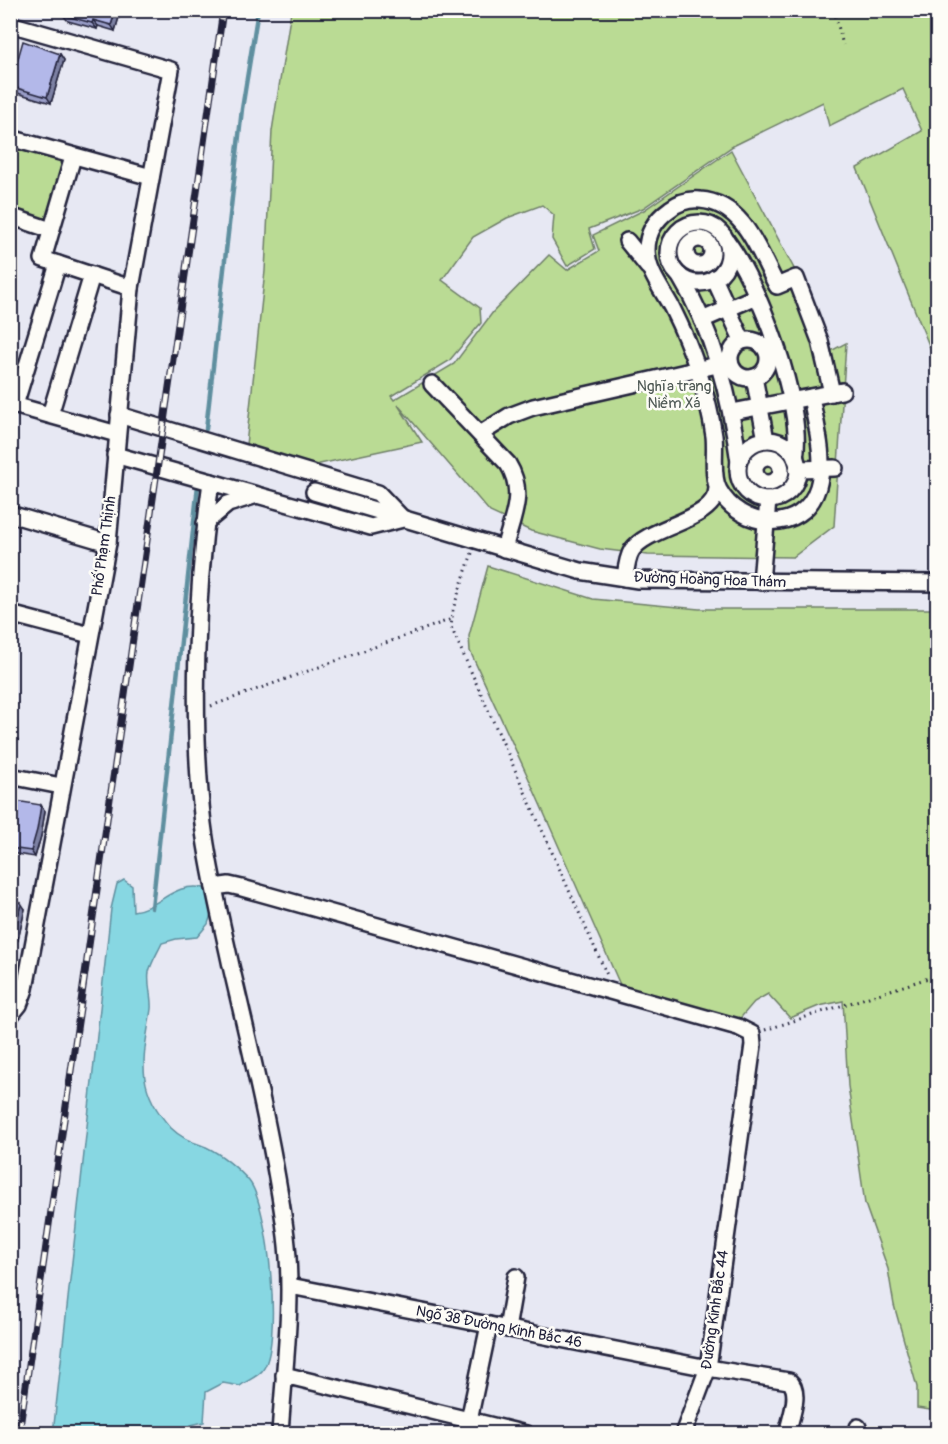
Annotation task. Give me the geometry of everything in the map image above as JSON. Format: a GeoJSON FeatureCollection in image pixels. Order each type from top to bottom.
{"type":"FeatureCollection","features":[{"type":"Feature","properties":{"kind":"street","name":"Phố Phạm Thịnh"},"geometry":{"type":"LineString","coordinates":[[10,1016],[19,1005],[18,987],[61,786],[108,543],[131,288],[171,70],[11,26]]}},
{"type":"Feature","properties":{"kind":"street"},"geometry":{"type":"LineString","coordinates":[[10,138],[151,177]]}},
{"type":"Feature","properties":{"kind":"street"},"geometry":{"type":"LineString","coordinates":[[73,157],[43,259],[131,288]]}},
{"type":"Feature","properties":{"kind":"street"},"geometry":{"type":"LineString","coordinates":[[625,578],[632,550],[646,538],[709,507],[717,495],[714,436],[698,370],[681,327],[648,263],[648,239],[665,207],[694,199],[719,203],[736,215],[777,286],[796,278],[837,392],[732,412]]}},
{"type":"Feature","properties":{"kind":"street"},"geometry":{"type":"LineString","coordinates":[[665,207],[684,227]]}},
{"type":"Feature","properties":{"kind":"street"},"geometry":{"type":"LineString","coordinates":[[10,216],[51,230]]}},
{"type":"Feature","properties":{"kind":"street"},"geometry":{"type":"LineString","coordinates":[[696,223],[705,224],[714,227],[726,240],[757,296],[772,330],[790,401],[797,443],[794,458],[795,483],[779,498],[768,500],[758,498],[747,492],[739,478],[742,456],[732,412],[725,364],[682,275],[670,261],[670,246],[674,237],[684,227],[696,223]]}},
{"type":"Feature","properties":{"kind":"street"},"geometry":{"type":"LineString","coordinates":[[703,240],[705,224]]}},
{"type":"Feature","properties":{"kind":"street"},"geometry":{"type":"LineString","coordinates":[[682,275],[697,265],[707,262],[711,256],[711,246],[703,240],[692,241],[686,249],[688,260],[697,265]]}},
{"type":"Feature","properties":{"kind":"street"},"geometry":{"type":"LineString","coordinates":[[654,276],[682,275],[704,282],[714,278],[722,271],[728,258],[726,240]]}},
{"type":"Feature","properties":{"kind":"street"},"geometry":{"type":"LineString","coordinates":[[627,241],[654,276]]}},
{"type":"Feature","properties":{"kind":"street"},"geometry":{"type":"LineString","coordinates":[[670,246],[686,249]]}},
{"type":"Feature","properties":{"kind":"street"},"geometry":{"type":"LineString","coordinates":[[711,256],[728,258]]}},
{"type":"Feature","properties":{"kind":"street"},"geometry":{"type":"LineString","coordinates":[[58,264],[13,405],[117,434]]}},
{"type":"Feature","properties":{"kind":"street"},"geometry":{"type":"LineString","coordinates":[[50,415],[92,275]]}},
{"type":"Feature","properties":{"kind":"street"},"geometry":{"type":"LineString","coordinates":[[714,278],[742,340]]}},
{"type":"Feature","properties":{"kind":"street"},"geometry":{"type":"LineString","coordinates":[[702,320],[757,296]]}},
{"type":"Feature","properties":{"kind":"street"},"geometry":{"type":"LineString","coordinates":[[742,340],[756,340],[768,352],[766,369],[754,377],[740,376],[725,364],[731,351],[742,340]]}},
{"type":"Feature","properties":{"kind":"street"},"geometry":{"type":"LineString","coordinates":[[480,434],[509,416],[533,407],[725,364]]}},
{"type":"Feature","properties":{"kind":"street"},"geometry":{"type":"LineString","coordinates":[[754,377],[766,441]]}},
{"type":"Feature","properties":{"kind":"street"},"geometry":{"type":"LineString","coordinates":[[432,384],[508,464],[517,478],[519,492],[504,549]]}},
{"type":"Feature","properties":{"kind":"street"},"geometry":{"type":"LineString","coordinates":[[717,488],[736,512],[747,518],[767,522],[782,521],[803,510],[817,490],[819,468],[818,440],[811,397]]}},
{"type":"Feature","properties":{"kind":"street"},"geometry":{"type":"LineString","coordinates":[[118,415],[378,494],[404,519]]}},
{"type":"Feature","properties":{"kind":"street"},"geometry":{"type":"LineString","coordinates":[[742,456],[757,442],[775,441],[794,458],[819,468],[835,468]]}},
{"type":"Feature","properties":{"kind":"street"},"geometry":{"type":"LineString","coordinates":[[115,455],[371,527],[404,519]]}},
{"type":"Feature","properties":{"kind":"street"},"geometry":{"type":"LineString","coordinates":[[742,456],[758,462]]}},
{"type":"Feature","properties":{"kind":"street"},"geometry":{"type":"LineString","coordinates":[[776,460],[781,468],[777,479],[769,483],[759,479],[755,470],[758,462],[765,457],[776,460],[794,458]]}},
{"type":"Feature","properties":{"kind":"street"},"geometry":{"type":"LineString","coordinates":[[747,492],[759,479]]}},
{"type":"Feature","properties":{"kind":"street"},"geometry":{"type":"LineString","coordinates":[[777,479],[789,491]]}},
{"type":"Feature","properties":{"kind":"street"},"geometry":{"type":"LineString","coordinates":[[211,482],[201,566],[198,711],[203,824],[214,887],[270,1139],[286,1238],[290,1286],[280,1434]]}},
{"type":"Feature","properties":{"kind":"street","name":"Đường Hoàng Hoa Thám"},"geometry":{"type":"LineString","coordinates":[[314,492],[504,549],[580,570],[625,578],[761,582],[938,583]]}},
{"type":"Feature","properties":{"kind":"street"},"geometry":{"type":"LineString","coordinates":[[205,523],[228,504],[257,495]]}},
{"type":"Feature","properties":{"kind":"street"},"geometry":{"type":"LineString","coordinates":[[761,582],[768,500]]}},
{"type":"Feature","properties":{"kind":"street"},"geometry":{"type":"LineString","coordinates":[[10,514],[108,543]]}},
{"type":"Feature","properties":{"kind":"street"},"geometry":{"type":"LineString","coordinates":[[10,614],[90,635]]}},
{"type":"Feature","properties":{"kind":"street"},"geometry":{"type":"LineString","coordinates":[[10,776],[61,786]]}},
{"type":"Feature","properties":{"kind":"street"},"geometry":{"type":"LineString","coordinates":[[214,887],[229,885],[242,888],[616,993],[752,1034]]}},
{"type":"Feature","properties":{"kind":"street","name":"Đường Kinh Bắc 44"},"geometry":{"type":"LineString","coordinates":[[683,1434],[708,1368],[753,1045],[752,1034]]}},
{"type":"Feature","properties":{"kind":"street"},"geometry":{"type":"LineString","coordinates":[[507,1329],[516,1277]]}},
{"type":"Feature","properties":{"kind":"street","name":"Ngõ 38 Đường Kinh Bắc 46"},"geometry":{"type":"LineString","coordinates":[[290,1286],[708,1368],[789,1381],[794,1385],[796,1392],[787,1434]]}},
{"type":"Feature","properties":{"kind":"street"},"geometry":{"type":"LineString","coordinates":[[470,1420],[489,1325]]}},
{"type":"Feature","properties":{"kind":"street"},"geometry":{"type":"LineString","coordinates":[[284,1374],[526,1434]]}},
{"type":"Feature","properties":{"kind":"path"},"geometry":{"type":"LineString","coordinates":[[834,10],[843,45]]}},
{"type":"Feature","properties":{"kind":"path"},"geometry":{"type":"LineString","coordinates":[[477,541],[453,609],[452,627],[616,993]]}},
{"type":"Feature","properties":{"kind":"path"},"geometry":{"type":"LineString","coordinates":[[198,711],[452,619]]}},
{"type":"Feature","properties":{"kind":"path"},"geometry":{"type":"LineString","coordinates":[[752,1034],[938,975]]}},
{"type":"Feature","properties":{"kind":"path"},"geometry":{"type":"LineString","coordinates":[[863,1429],[886,1434]]}},
{"type":"Feature","properties":{"kind":"green space","name":"Nghĩa trang Niềm Xá"},"geometry":{"type":"Polygon","coordinates":[[[291,11],[937,11],[937,365],[857,168],[922,131],[903,89],[829,126],[823,102],[733,146],[643,208],[589,229],[595,249],[567,266],[552,239],[554,215],[542,205],[507,218],[473,237],[442,280],[480,308],[481,323],[449,361],[391,396],[394,400],[454,364],[493,312],[549,255],[567,270],[599,251],[593,235],[644,210],[731,150],[807,293],[831,351],[846,343],[834,526],[793,557],[648,555],[600,549],[531,531],[490,512],[398,405],[422,442],[315,465],[246,445],[265,271],[272,131],[291,11]]]}},
{"type":"Feature","properties":{"kind":"green space"},"geometry":{"type":"Polygon","coordinates":[[[11,145],[66,162],[48,220],[11,208],[11,145]]]}},
{"type":"Feature","properties":{"kind":"green space"},"geometry":{"type":"Polygon","coordinates":[[[488,566],[593,599],[699,609],[937,609],[937,1411],[917,1408],[917,1387],[894,1305],[888,1269],[865,1204],[848,1086],[843,1001],[819,1006],[790,1018],[768,994],[754,1002],[737,1022],[621,987],[470,651],[469,636],[488,566]]]}},
{"type":"Feature","properties":{"kind":"water"},"geometry":{"type":"Polygon","coordinates":[[[124,880],[132,886],[133,911],[152,905],[183,888],[193,887],[204,888],[213,908],[208,924],[197,937],[162,943],[151,965],[149,977],[151,1009],[144,1071],[151,1098],[171,1128],[183,1138],[212,1150],[229,1162],[249,1181],[256,1195],[262,1217],[271,1276],[272,1335],[268,1357],[262,1371],[240,1386],[223,1383],[206,1392],[204,1422],[191,1425],[185,1433],[53,1434],[111,909],[117,884],[124,880]]]}},
{"type":"Feature","properties":{"kind":"building"},"geometry":{"type":"Polygon","coordinates":[[[65,10],[116,10],[111,25],[93,20],[92,23],[63,15],[65,10]]]}},
{"type":"Feature","properties":{"kind":"building"},"geometry":{"type":"Polygon","coordinates":[[[23,41],[60,54],[47,97],[10,86],[23,41]]]}},
{"type":"Feature","properties":{"kind":"building"},"geometry":{"type":"Polygon","coordinates":[[[10,733],[14,734],[10,750],[10,733]]]}},
{"type":"Feature","properties":{"kind":"building"},"geometry":{"type":"Polygon","coordinates":[[[10,800],[41,805],[31,851],[10,848],[10,800]]]}},
{"type":"Feature","properties":{"kind":"building"},"geometry":{"type":"Polygon","coordinates":[[[10,901],[21,903],[14,934],[10,933],[10,901]]]}},
{"type":"Feature","properties":{"kind":"waterway"},"geometry":{"type":"LineString","coordinates":[[206,429],[242,109],[258,10]]}},
{"type":"Feature","properties":{"kind":"waterway"},"geometry":{"type":"LineString","coordinates":[[152,908],[198,485]]}},
{"type":"Feature","properties":{"kind":"railway"},"geometry":{"type":"LineString","coordinates":[[19,1434],[223,10]]}}]}
